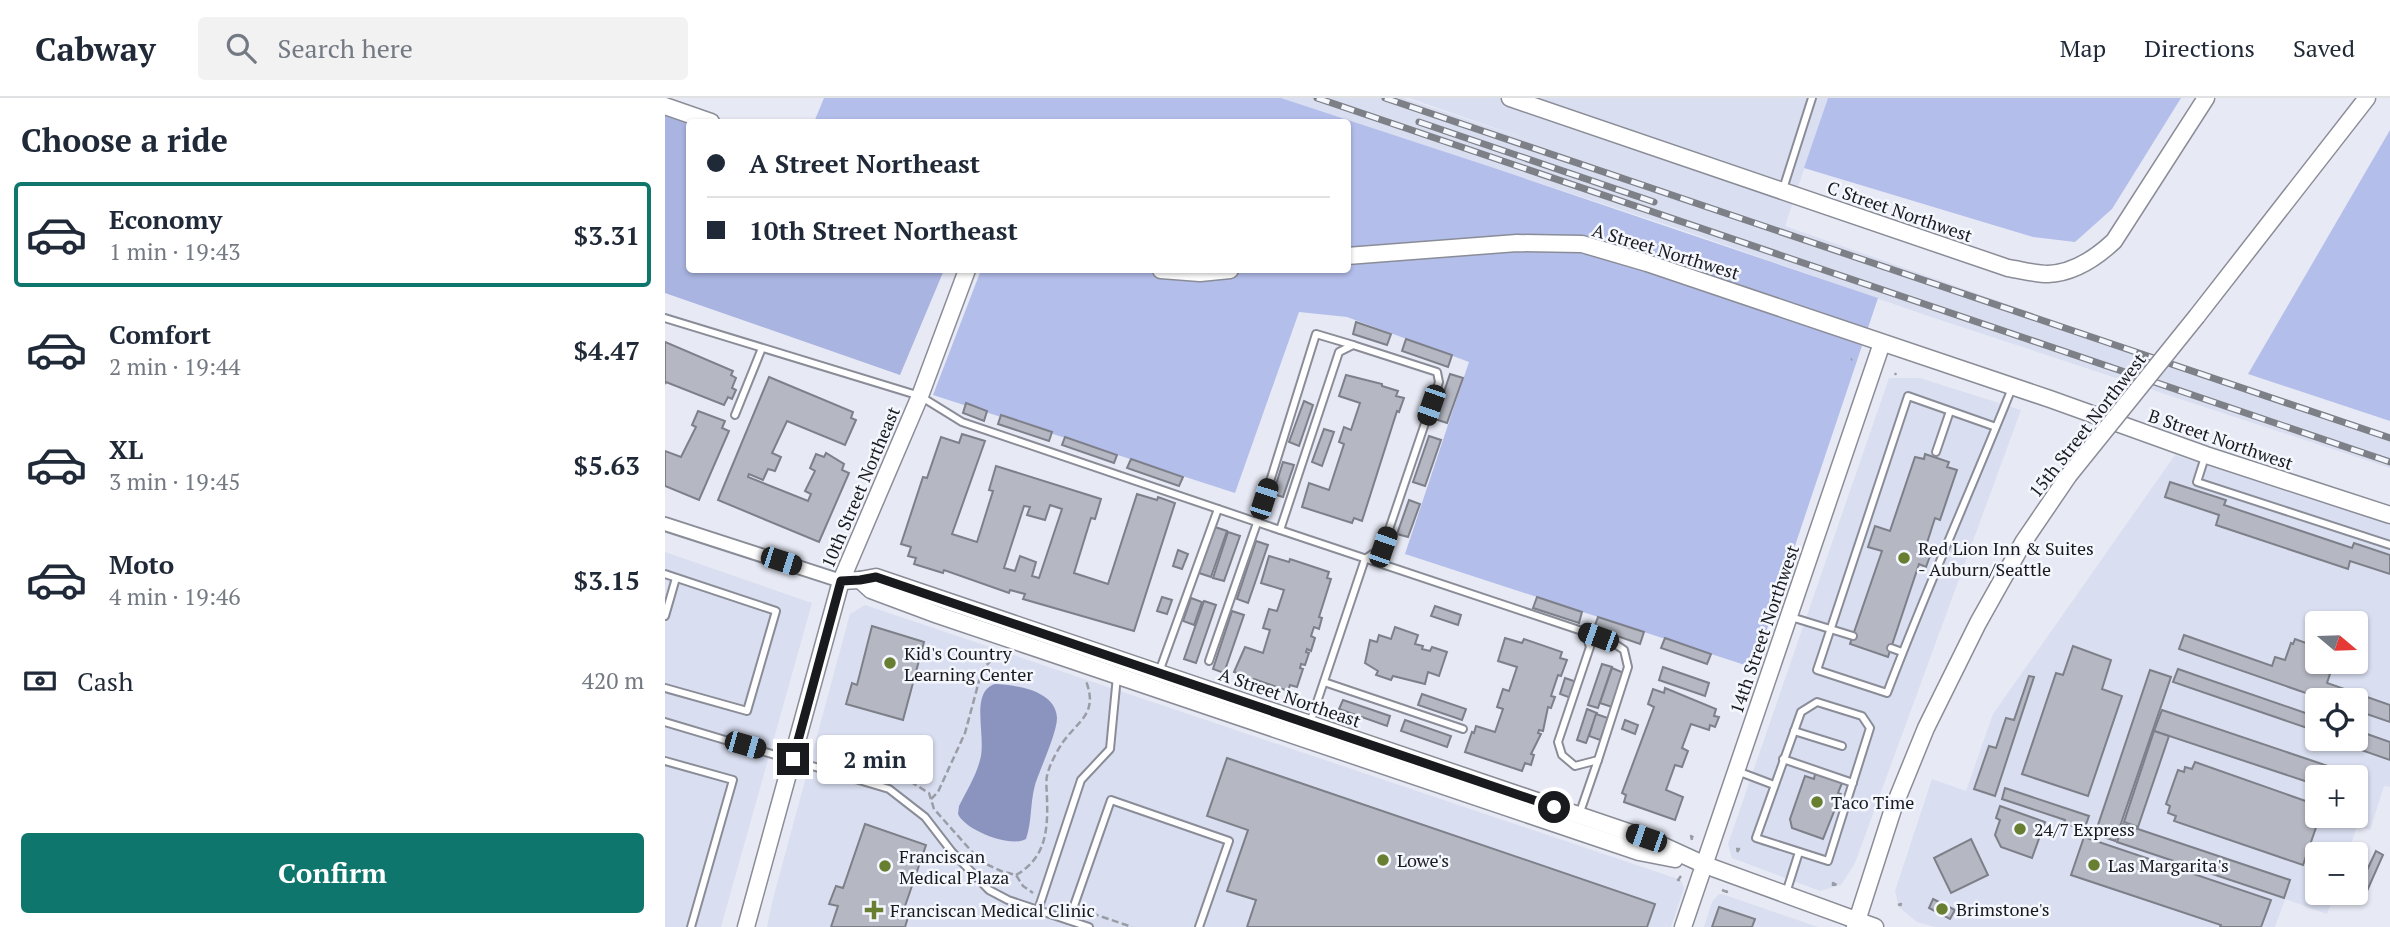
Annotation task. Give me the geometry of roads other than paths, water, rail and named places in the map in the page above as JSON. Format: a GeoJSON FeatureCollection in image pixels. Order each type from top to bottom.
{"type":"FeatureCollection","features":[{"type":"Feature","properties":{"kind":"street","name":"C Street Northwest"},"geometry":{"type":"LineString","coordinates":[[1510,98],[2008,268],[2049,274],[2079,265],[2099,254],[2114,241],[2206,98]]}},
{"type":"Feature","properties":{"kind":"street","name":"15th Street Northwest"},"geometry":{"type":"LineString","coordinates":[[1856,924],[1893,809],[1926,728],[1978,623],[2024,541],[2069,475],[2367,98]]}},
{"type":"Feature","properties":{"kind":"street"},"geometry":{"type":"LineString","coordinates":[[665,106],[702,119]]}},
{"type":"Feature","properties":{"kind":"street","name":"A Street Northwest"},"geometry":{"type":"LineString","coordinates":[[1351,256],[1517,243],[1582,244],[1647,263],[1882,342]]}},
{"type":"Feature","properties":{"kind":"street","name":"10th Street Northeast"},"geometry":{"type":"LineString","coordinates":[[746,927],[841,581],[920,396],[966,273]]}},
{"type":"Feature","properties":{"kind":"street","name":"B Street Northwest"},"geometry":{"type":"LineString","coordinates":[[1882,342],[2206,455],[2390,515]]}},
{"type":"Feature","properties":{"kind":"street","name":"14th Street Northwest"},"geometry":{"type":"LineString","coordinates":[[1683,927],[1882,342]]}},
{"type":"Feature","properties":{"kind":"street","name":"A Street Northeast"},"geometry":{"type":"LineString","coordinates":[[665,524],[841,581],[860,580],[871,590],[938,615],[1120,668],[1308,731],[1579,815],[1646,838],[1705,865],[1856,924],[1875,927]]}},
{"type":"Feature","properties":{"kind":"street","name":"A Street Northeast"},"geometry":{"type":"LineString","coordinates":[[1120,668],[1159,673],[1308,731],[1639,852],[1705,865]]}},
{"type":"Feature","properties":{"kind":"lane"},"geometry":{"type":"LineString","coordinates":[[1783,191],[1812,98]]}},
{"type":"Feature","properties":{"kind":"lane"},"geometry":{"type":"LineString","coordinates":[[665,318],[920,396],[962,422],[1612,642],[1624,650],[1628,667],[1579,815]]}},
{"type":"Feature","properties":{"kind":"lane"},"geometry":{"type":"LineString","coordinates":[[1209,660],[1257,523],[1317,334],[1437,372],[1439,382],[1383,547],[1365,559],[1308,731]]}},
{"type":"Feature","properties":{"kind":"lane"},"geometry":{"type":"LineString","coordinates":[[1280,530],[1339,352],[1353,345]]}},
{"type":"Feature","properties":{"kind":"lane"},"geometry":{"type":"LineString","coordinates":[[735,415],[762,348]]}},
{"type":"Feature","properties":{"kind":"lane"},"geometry":{"type":"LineString","coordinates":[[1996,427],[1908,396],[1817,670],[1887,693],[2013,386]]}},
{"type":"Feature","properties":{"kind":"lane"},"geometry":{"type":"LineString","coordinates":[[1936,453],[1950,411]]}},
{"type":"Feature","properties":{"kind":"lane"},"geometry":{"type":"LineString","coordinates":[[2206,455],[2197,482],[2390,545]]}},
{"type":"Feature","properties":{"kind":"lane"},"geometry":{"type":"LineString","coordinates":[[1159,673],[1218,509]]}},
{"type":"Feature","properties":{"kind":"lane"},"geometry":{"type":"LineString","coordinates":[[665,574],[776,611],[747,711],[665,688]]}},
{"type":"Feature","properties":{"kind":"lane"},"geometry":{"type":"LineString","coordinates":[[665,616],[676,578]]}},
{"type":"Feature","properties":{"kind":"lane"},"geometry":{"type":"LineString","coordinates":[[1789,616],[1853,636]]}},
{"type":"Feature","properties":{"kind":"lane"},"geometry":{"type":"LineString","coordinates":[[1585,632],[1590,647],[1558,742],[1562,755],[1575,766],[1598,760]]}},
{"type":"Feature","properties":{"kind":"lane"},"geometry":{"type":"LineString","coordinates":[[1891,648],[1902,652]]}},
{"type":"Feature","properties":{"kind":"lane"},"geometry":{"type":"LineString","coordinates":[[1038,910],[1081,780],[1110,749],[1120,668]]}},
{"type":"Feature","properties":{"kind":"lane"},"geometry":{"type":"LineString","coordinates":[[1324,682],[1463,729]]}},
{"type":"Feature","properties":{"kind":"lane"},"geometry":{"type":"LineString","coordinates":[[1817,702],[1862,716],[1870,728],[1828,861],[1756,838],[1794,731],[1801,712],[1817,702]]}},
{"type":"Feature","properties":{"kind":"lane"},"geometry":{"type":"LineString","coordinates":[[665,722],[889,789],[925,817],[952,852],[989,890],[1008,900],[1089,927]]}},
{"type":"Feature","properties":{"kind":"lane"},"geometry":{"type":"LineString","coordinates":[[1794,731],[1842,746]]}},
{"type":"Feature","properties":{"kind":"lane"},"geometry":{"type":"LineString","coordinates":[[1783,759],[1853,783]]}},
{"type":"Feature","properties":{"kind":"lane"},"geometry":{"type":"LineString","coordinates":[[665,761],[733,780],[691,927]]}},
{"type":"Feature","properties":{"kind":"lane"},"geometry":{"type":"LineString","coordinates":[[1737,771],[1774,785]]}},
{"type":"Feature","properties":{"kind":"lane"},"geometry":{"type":"LineString","coordinates":[[1069,920],[1111,800],[1229,841],[1199,927]]}},
{"type":"Feature","properties":{"kind":"lane"},"geometry":{"type":"LineString","coordinates":[[1785,895],[1799,852]]}},
{"type":"Feature","properties":{"kind":"railway"},"geometry":{"type":"LineString","coordinates":[[1317,98],[2390,462]]}},
{"type":"Feature","properties":{"kind":"railway"},"geometry":{"type":"LineString","coordinates":[[1385,98],[2390,438]]}},
{"type":"Feature","properties":{"kind":"railway"},"geometry":{"type":"LineString","coordinates":[[1419,122],[1654,202]]}},
{"type":"Feature","properties":{"kind":"place","name":"Red Lion Inn & Suites - Auburn/Seattle"},"geometry":{"type":"Point","coordinates":[1904,558]}},
{"type":"Feature","properties":{"kind":"place","name":"Kid's Country Learning Center"},"geometry":{"type":"Point","coordinates":[890,663]}},
{"type":"Feature","properties":{"kind":"place","name":"Taco Time"},"geometry":{"type":"Point","coordinates":[1817,802]}},
{"type":"Feature","properties":{"kind":"place","name":"24/7 Express"},"geometry":{"type":"Point","coordinates":[2020,829]}},
{"type":"Feature","properties":{"kind":"place","name":"Lowe's"},"geometry":{"type":"Point","coordinates":[1383,860]}},
{"type":"Feature","properties":{"kind":"place","name":"Las Margarita's"},"geometry":{"type":"Point","coordinates":[2094,865]}},
{"type":"Feature","properties":{"kind":"place","name":"Franciscan Medical Plaza"},"geometry":{"type":"Point","coordinates":[885,866]}},
{"type":"Feature","properties":{"kind":"place","name":"Brimstone's"},"geometry":{"type":"Point","coordinates":[1942,909]}},
{"type":"Feature","properties":{"kind":"place","name":"Franciscan Medical Clinic"},"geometry":{"type":"Point","coordinates":[874,910]}}]}
